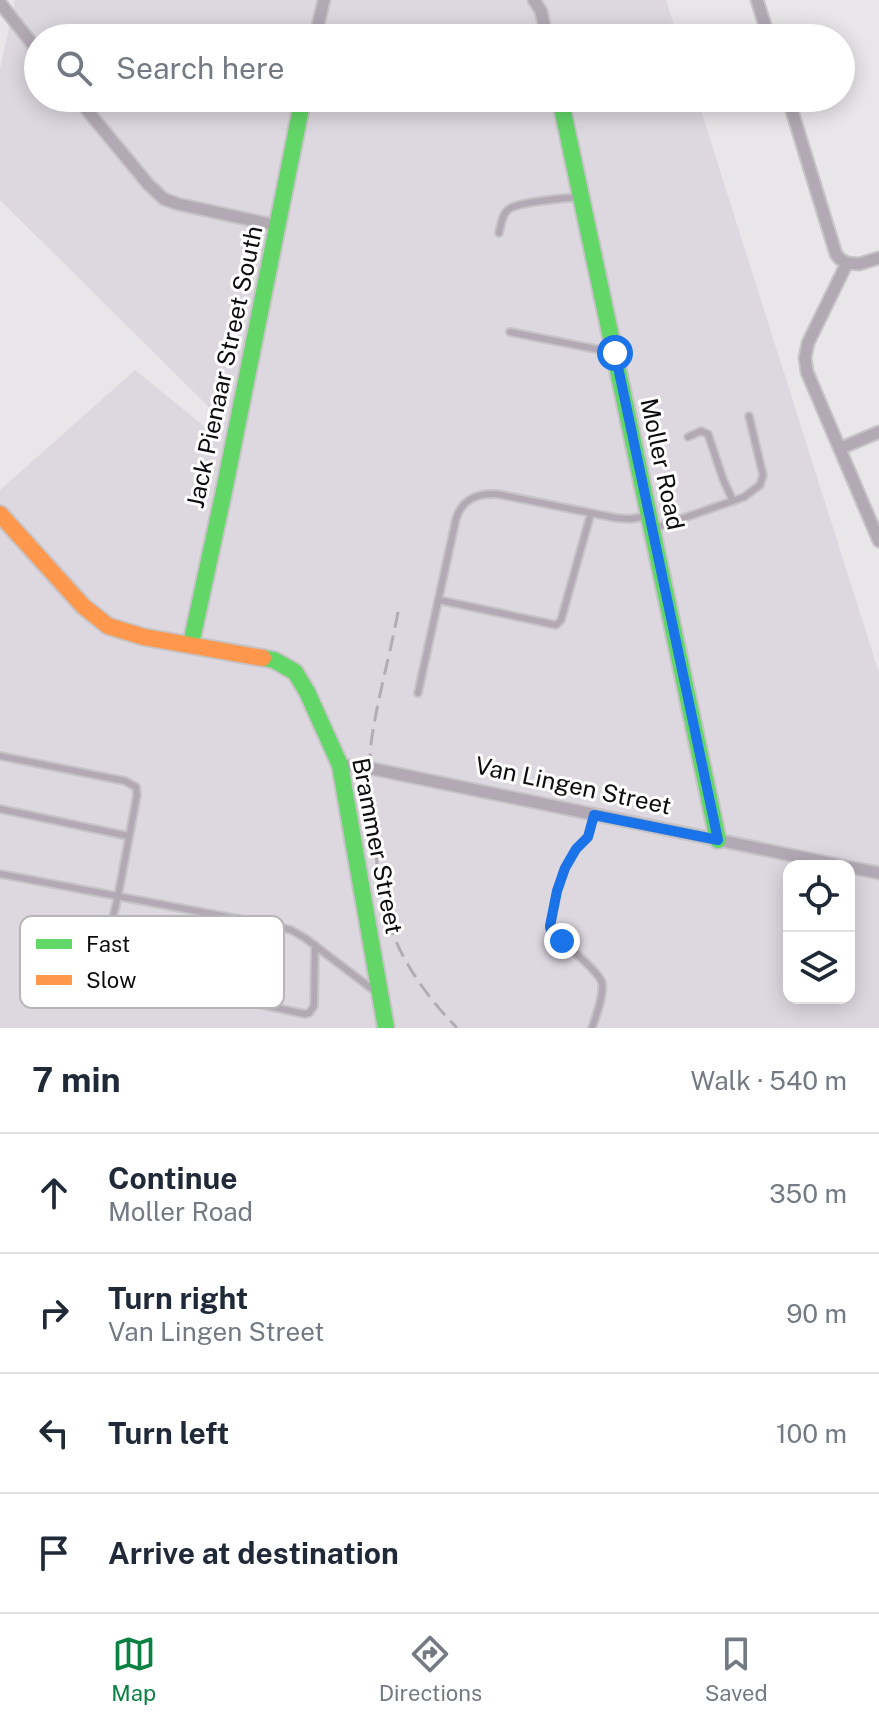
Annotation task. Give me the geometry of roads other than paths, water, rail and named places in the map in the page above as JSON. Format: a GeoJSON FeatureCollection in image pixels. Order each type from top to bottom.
{"type":"FeatureCollection","features":[{"type":"Feature","properties":{"kind":"street"},"geometry":{"type":"LineString","coordinates":[[318,24],[324,0]]}},
{"type":"Feature","properties":{"kind":"street"},"geometry":{"type":"LineString","coordinates":[[757,0],[765,24]]}},
{"type":"Feature","properties":{"kind":"street"},"geometry":{"type":"LineString","coordinates":[[536,1],[544,24]]}},
{"type":"Feature","properties":{"kind":"street"},"geometry":{"type":"LineString","coordinates":[[4,4],[24,32]]}},
{"type":"Feature","properties":{"kind":"street"},"geometry":{"type":"LineString","coordinates":[[89,112],[164,199],[278,226]]}},
{"type":"Feature","properties":{"kind":"street","name":"Jack Pienaar Street South"},"geometry":{"type":"LineString","coordinates":[[191,644],[300,112]]}},
{"type":"Feature","properties":{"kind":"street","name":"Moller Road"},"geometry":{"type":"LineString","coordinates":[[563,112],[718,840]]}},
{"type":"Feature","properties":{"kind":"street"},"geometry":{"type":"LineString","coordinates":[[792,112],[836,254],[847,263],[859,264],[879,258]]}},
{"type":"Feature","properties":{"kind":"street"},"geometry":{"type":"LineString","coordinates":[[847,263],[808,343],[805,358],[807,372],[878,538]]}},
{"type":"Feature","properties":{"kind":"street"},"geometry":{"type":"LineString","coordinates":[[841,448],[879,432]]}},
{"type":"Feature","properties":{"kind":"street"},"geometry":{"type":"LineString","coordinates":[[0,514],[100,621],[129,633],[191,644]]}},
{"type":"Feature","properties":{"kind":"street","name":"Brammer Street"},"geometry":{"type":"LineString","coordinates":[[191,644],[274,660],[289,667],[300,681],[340,765],[386,1028]]}},
{"type":"Feature","properties":{"kind":"street","name":"Van Lingen Street"},"geometry":{"type":"LineString","coordinates":[[340,765],[369,768],[817,860]]}},
{"type":"Feature","properties":{"kind":"street","name":"Van Lingen Street"},"geometry":{"type":"LineString","coordinates":[[855,868],[879,873]]}},
{"type":"Feature","properties":{"kind":"lane"},"geometry":{"type":"LineString","coordinates":[[499,233],[508,209],[580,197]]}},
{"type":"Feature","properties":{"kind":"lane"},"geometry":{"type":"LineString","coordinates":[[510,332],[615,353]]}},
{"type":"Feature","properties":{"kind":"lane"},"geometry":{"type":"LineString","coordinates":[[418,693],[459,510],[471,498],[497,494],[650,523],[733,501],[749,494],[763,475],[749,416]]}},
{"type":"Feature","properties":{"kind":"lane"},"geometry":{"type":"LineString","coordinates":[[688,437],[701,431],[708,434],[733,501]]}},
{"type":"Feature","properties":{"kind":"lane"},"geometry":{"type":"LineString","coordinates":[[439,600],[556,625],[561,620],[591,513]]}},
{"type":"Feature","properties":{"kind":"lane"},"geometry":{"type":"LineString","coordinates":[[0,756],[133,785],[137,791],[113,916]]}},
{"type":"Feature","properties":{"kind":"lane"},"geometry":{"type":"LineString","coordinates":[[0,809],[128,836]]}},
{"type":"Feature","properties":{"kind":"lane"},"geometry":{"type":"LineString","coordinates":[[592,1028],[602,983],[596,972],[551,931],[550,926],[565,868],[576,849],[588,837],[594,815]]}},
{"type":"Feature","properties":{"kind":"lane"},"geometry":{"type":"LineString","coordinates":[[0,874],[225,916]]}},
{"type":"Feature","properties":{"kind":"lane"},"geometry":{"type":"LineString","coordinates":[[284,928],[315,945],[382,997]]}},
{"type":"Feature","properties":{"kind":"lane"},"geometry":{"type":"LineString","coordinates":[[276,1008],[309,1013],[314,1006],[315,945]]}},
{"type":"Feature","properties":{"kind":"railway"},"geometry":{"type":"LineString","coordinates":[[398,612],[370,755],[380,885],[388,921],[402,954],[422,986],[457,1028]]}}]}
